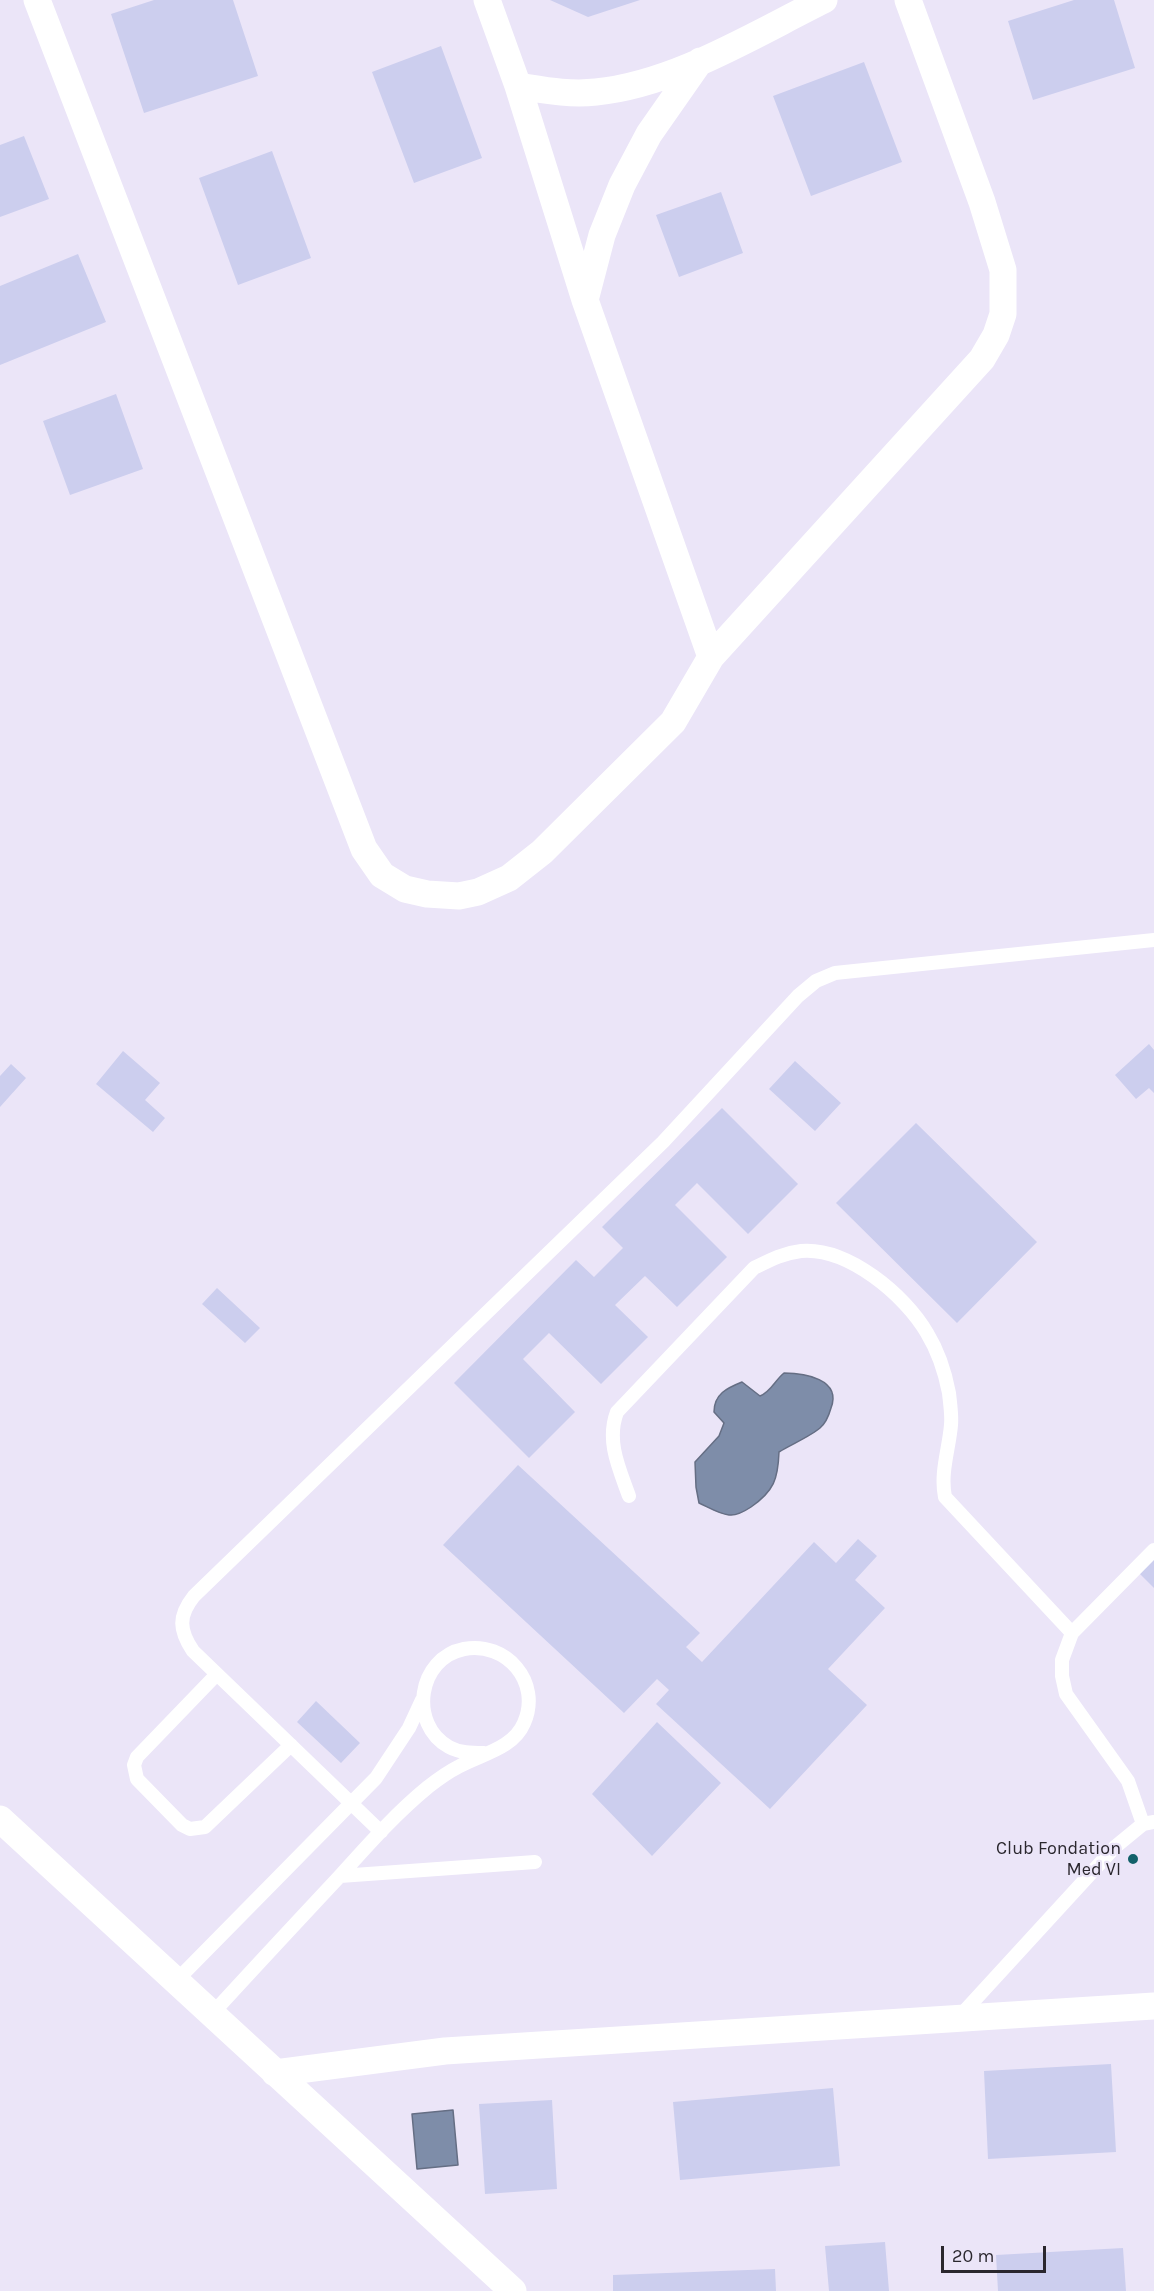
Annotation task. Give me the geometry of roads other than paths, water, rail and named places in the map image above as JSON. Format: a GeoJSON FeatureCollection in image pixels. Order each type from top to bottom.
{"type":"FeatureCollection","features":[{"type":"Feature","properties":{"kind":"street"},"geometry":{"type":"LineString","coordinates":[[37,0],[364,849],[382,875],[405,888],[427,894],[459,896],[478,892],[508,878],[542,852],[673,722],[711,657],[982,359],[996,335],[1003,314],[1003,270],[909,0]]}},
{"type":"Feature","properties":{"kind":"street"},"geometry":{"type":"LineString","coordinates":[[487,0],[518,86],[585,300],[711,657]]}},
{"type":"Feature","properties":{"kind":"street"},"geometry":{"type":"LineString","coordinates":[[518,86],[559,93],[595,92],[634,86],[700,62],[824,0]]}},
{"type":"Feature","properties":{"kind":"street"},"geometry":{"type":"LineString","coordinates":[[585,300],[602,235],[622,184],[649,134],[700,62]]}},
{"type":"Feature","properties":{"kind":"street"},"geometry":{"type":"LineString","coordinates":[[0,1819],[513,2291]]}},
{"type":"Feature","properties":{"kind":"street"},"geometry":{"type":"LineString","coordinates":[[275,2073],[445,2051],[1154,2006]]}},
{"type":"Feature","properties":{"kind":"lane"},"geometry":{"type":"LineString","coordinates":[[381,1832],[193,1651],[184,1638],[182,1623],[185,1608],[194,1596],[663,1142],[798,996],[816,981],[835,973],[1154,940]]}},
{"type":"Feature","properties":{"kind":"lane"},"geometry":{"type":"LineString","coordinates":[[629,1496],[612,1443],[613,1423],[617,1412],[754,1268],[782,1254],[804,1251],[828,1255],[853,1264],[886,1285],[908,1306],[927,1332],[939,1358],[949,1392],[952,1422],[942,1482],[945,1497],[1072,1633]]}},
{"type":"Feature","properties":{"kind":"lane"},"geometry":{"type":"LineString","coordinates":[[958,2018],[1115,1847],[1148,1823],[1128,1781],[1066,1694],[1062,1676],[1062,1660],[1072,1633],[1154,1550]]}},
{"type":"Feature","properties":{"kind":"lane"},"geometry":{"type":"LineString","coordinates":[[176,1981],[375,1778],[394,1754],[422,1700],[425,1683],[433,1668],[446,1657],[462,1649],[479,1647],[496,1651],[511,1660],[522,1673],[528,1690],[529,1706],[524,1723],[515,1738],[501,1748],[484,1753],[456,1767],[406,1806],[212,2014]]}},
{"type":"Feature","properties":{"kind":"lane"},"geometry":{"type":"LineString","coordinates":[[217,1674],[137,1757],[134,1764],[136,1779],[182,1825],[190,1829],[206,1827],[291,1745]]}},
{"type":"Feature","properties":{"kind":"lane"},"geometry":{"type":"LineString","coordinates":[[422,1700],[425,1718],[435,1735],[448,1746],[465,1753],[484,1753]]}},
{"type":"Feature","properties":{"kind":"lane"},"geometry":{"type":"LineString","coordinates":[[340,1876],[535,1862]]}},
{"type":"Feature","properties":{"kind":"water"},"geometry":{"type":"Polygon","coordinates":[[[784,1373],[811,1376],[826,1384],[833,1398],[826,1421],[816,1431],[779,1452],[776,1477],[770,1490],[749,1509],[729,1515],[699,1503],[695,1462],[719,1436],[724,1423],[714,1412],[719,1396],[727,1389],[742,1382],[760,1396],[767,1392],[784,1373]]]}},
{"type":"Feature","properties":{"kind":"water"},"geometry":{"type":"Polygon","coordinates":[[[453,2110],[458,2165],[417,2169],[412,2114],[453,2110]]]}},
{"type":"Feature","properties":{"kind":"place","name":"Club Fondation Med VI"},"geometry":{"type":"Point","coordinates":[1133,1859]}}]}
